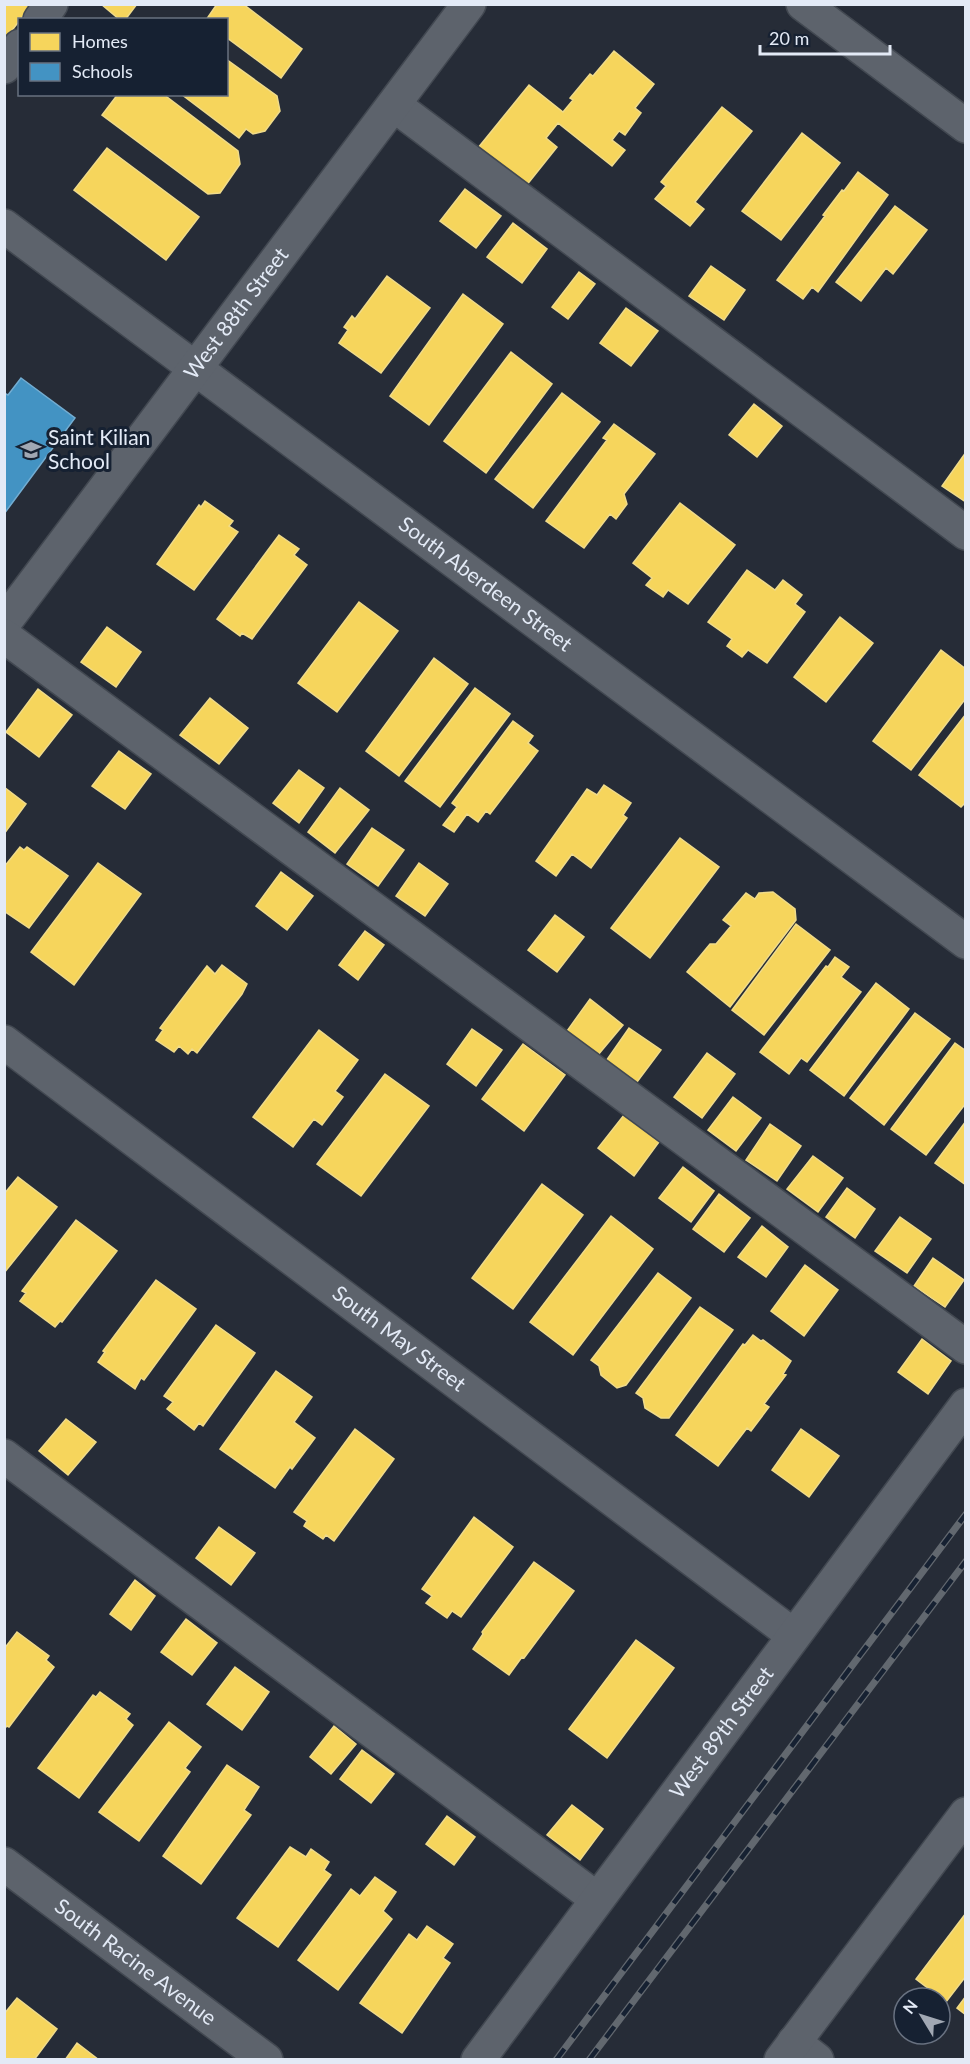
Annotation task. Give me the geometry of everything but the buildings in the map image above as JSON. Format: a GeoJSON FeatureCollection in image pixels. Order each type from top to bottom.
{"type":"FeatureCollection","features":[{"type":"Feature","properties":{"kind":"street"},"geometry":{"type":"LineString","coordinates":[[41,18],[51,4]]}},
{"type":"Feature","properties":{"kind":"street","name":"West 88th Street"},"geometry":{"type":"LineString","coordinates":[[4,623],[469,4]]}},
{"type":"Feature","properties":{"kind":"street"},"geometry":{"type":"LineString","coordinates":[[802,4],[966,126]]}},
{"type":"Feature","properties":{"kind":"street"},"geometry":{"type":"LineString","coordinates":[[4,67],[18,49]]}},
{"type":"Feature","properties":{"kind":"street"},"geometry":{"type":"LineString","coordinates":[[394,105],[966,532]]}},
{"type":"Feature","properties":{"kind":"street","name":"South Aberdeen Street"},"geometry":{"type":"LineString","coordinates":[[4,226],[966,942]]}},
{"type":"Feature","properties":{"kind":"street"},"geometry":{"type":"LineString","coordinates":[[4,636],[966,1347]]}},
{"type":"Feature","properties":{"kind":"street","name":"South May Street"},"geometry":{"type":"LineString","coordinates":[[4,1042],[793,1635]]}},
{"type":"Feature","properties":{"kind":"street","name":"West 89th Street"},"geometry":{"type":"LineString","coordinates":[[478,2060],[966,1406]]}},
{"type":"Feature","properties":{"kind":"street"},"geometry":{"type":"LineString","coordinates":[[4,1456],[597,1899]]}},
{"type":"Feature","properties":{"kind":"street"},"geometry":{"type":"LineString","coordinates":[[797,2054],[966,1814]]}},
{"type":"Feature","properties":{"kind":"street","name":"South Racine Avenue"},"geometry":{"type":"LineString","coordinates":[[4,1864],[266,2060]]}},
{"type":"Feature","properties":{"kind":"railway"},"geometry":{"type":"LineString","coordinates":[[556,2060],[966,1514]]}},
{"type":"Feature","properties":{"kind":"railway"},"geometry":{"type":"LineString","coordinates":[[589,2060],[966,1561]]}},
{"type":"Feature","properties":{"kind":"place","name":"Saint Kilian School"},"geometry":{"type":"Point","coordinates":[31,450]}}]}
